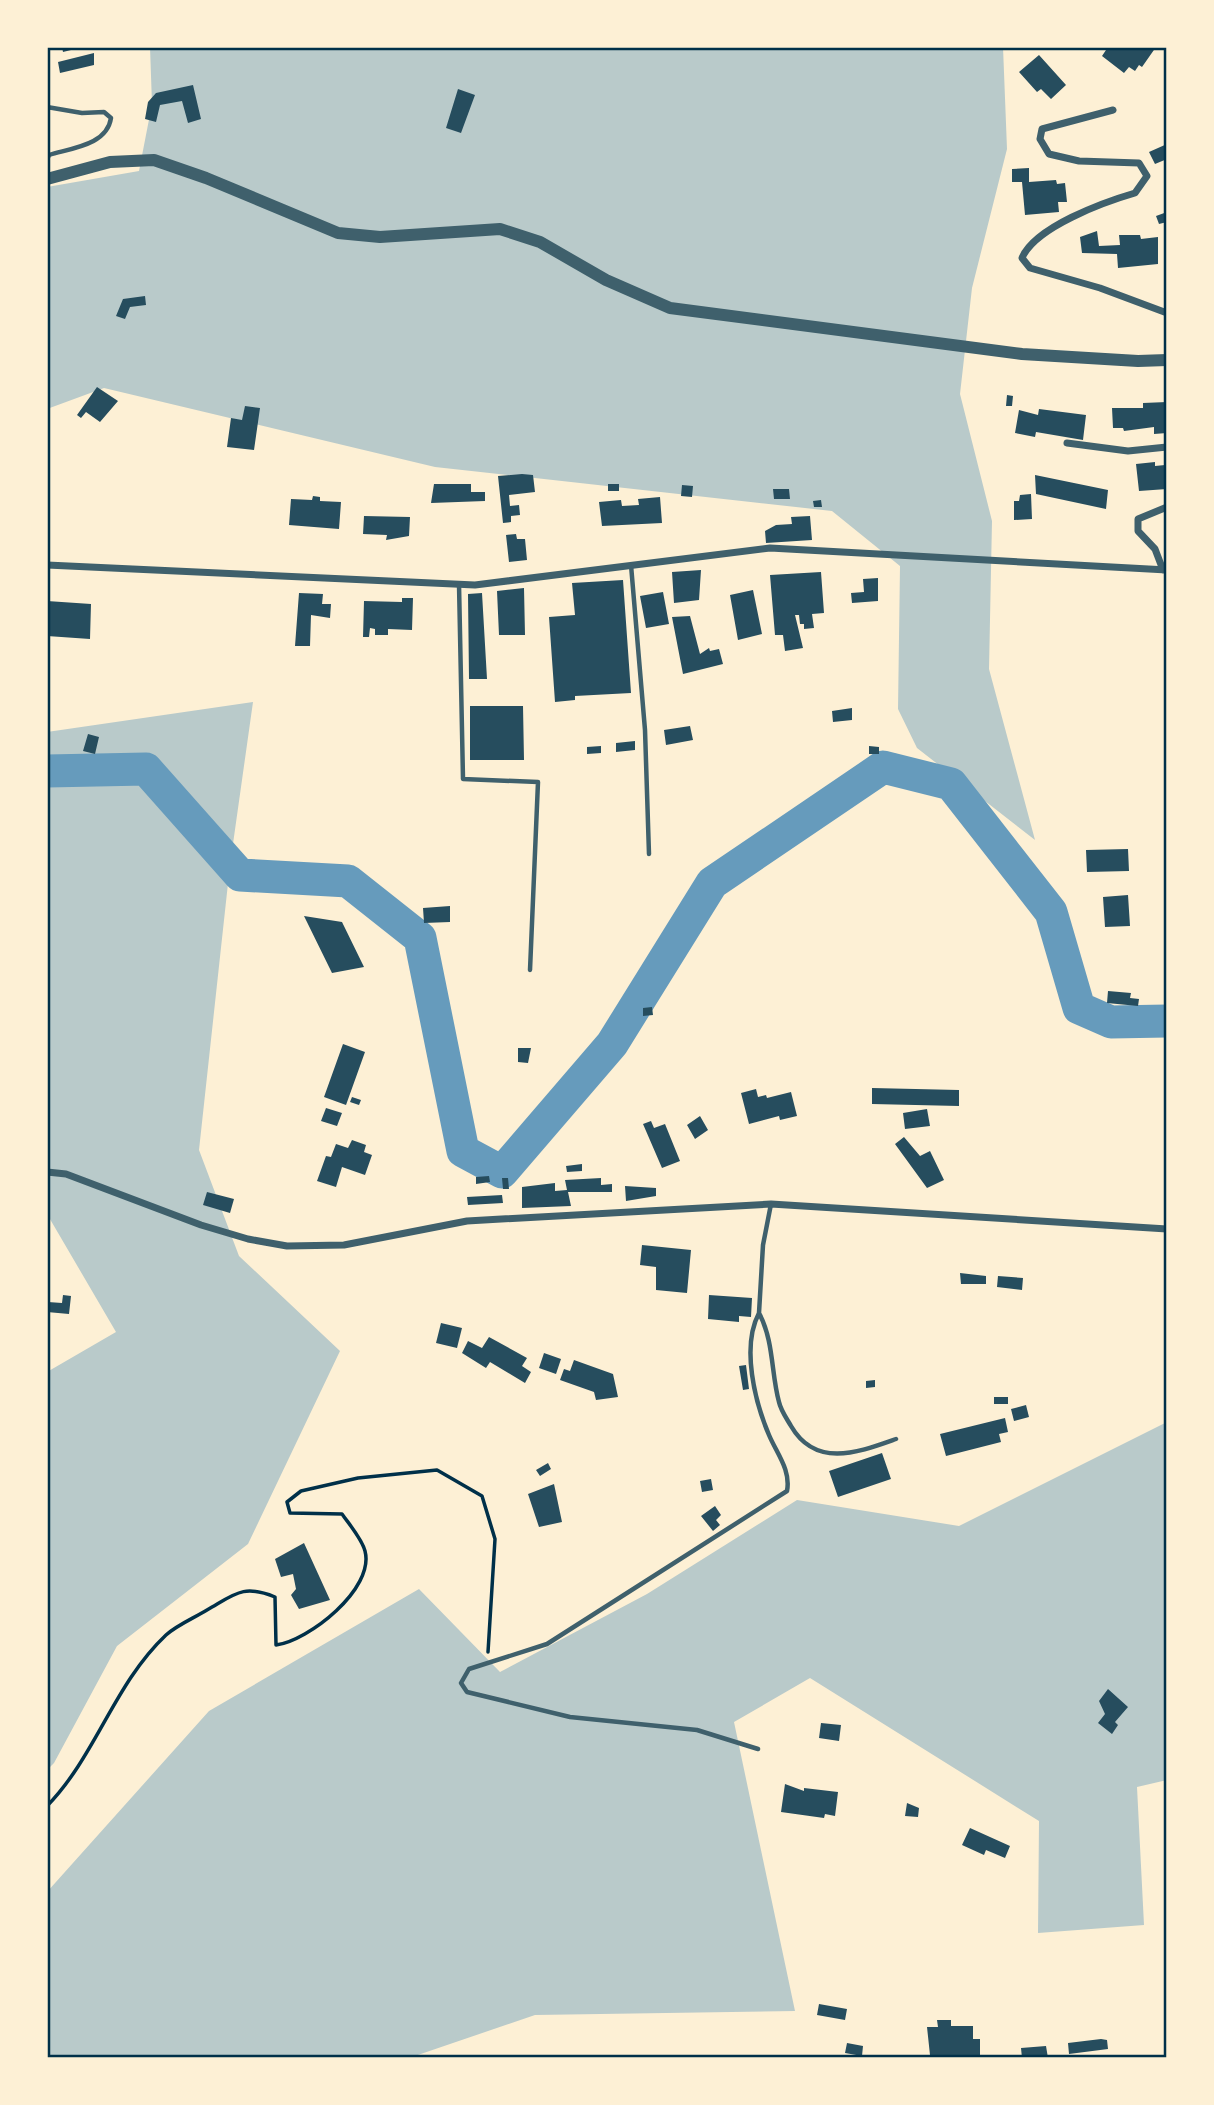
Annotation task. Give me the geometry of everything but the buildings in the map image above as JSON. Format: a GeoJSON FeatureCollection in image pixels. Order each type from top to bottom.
{"type":"FeatureCollection","features":[{"type":"Feature","properties":{"kind":"street"},"geometry":{"type":"LineString","coordinates":[[1113,110],[1056,122],[1042,128],[1040,139],[1049,154],[1079,162],[1139,163],[1147,176],[1135,193],[1093,205],[1027,246],[1021,258],[1030,268],[1100,288],[1167,313]]}},
{"type":"Feature","properties":{"kind":"street"},"geometry":{"type":"LineString","coordinates":[[47,178],[110,162],[154,160],[206,178],[338,233],[380,237],[500,229],[540,242],[606,280],[670,308],[1022,354],[1138,362],[1167,360]]}},
{"type":"Feature","properties":{"kind":"street"},"geometry":{"type":"LineString","coordinates":[[1067,443],[1128,451],[1167,447]]}},
{"type":"Feature","properties":{"kind":"street"},"geometry":{"type":"LineString","coordinates":[[47,565],[475,585],[770,548],[1165,570],[1155,549],[1138,531],[1138,519],[1167,507]]}},
{"type":"Feature","properties":{"kind":"street"},"geometry":{"type":"LineString","coordinates":[[47,1172],[65,1174],[201,1225],[248,1239],[287,1245],[344,1245],[467,1221],[771,1204],[1167,1229]]}},
{"type":"Feature","properties":{"kind":"lane"},"geometry":{"type":"LineString","coordinates":[[47,107],[82,113],[104,112],[111,118],[109,129],[101,138],[49,155],[47,160]]}},
{"type":"Feature","properties":{"kind":"lane"},"geometry":{"type":"LineString","coordinates":[[631,565],[645,730],[649,854]]}},
{"type":"Feature","properties":{"kind":"lane"},"geometry":{"type":"LineString","coordinates":[[459,584],[463,779],[538,782],[530,971]]}},
{"type":"Feature","properties":{"kind":"lane"},"geometry":{"type":"LineString","coordinates":[[758,1749],[697,1730],[570,1717],[467,1692],[461,1684],[469,1669],[547,1644],[788,1491],[790,1478],[768,1433],[755,1395],[752,1357],[755,1321],[759,1312],[763,1245],[771,1204]]}},
{"type":"Feature","properties":{"kind":"lane"},"geometry":{"type":"LineString","coordinates":[[759,1312],[767,1328],[779,1405],[797,1436],[817,1451],[830,1455],[855,1453],[896,1438]]}},
{"type":"Feature","properties":{"kind":"path"},"geometry":{"type":"LineString","coordinates":[[47,1806],[69,1783],[124,1685],[167,1634],[242,1590],[260,1591],[275,1597],[276,1645],[292,1643],[353,1596],[363,1575],[365,1551],[342,1514],[290,1513],[287,1502],[301,1491],[358,1478],[437,1470],[482,1496],[495,1539],[487,1662]]}},
{"type":"Feature","properties":{"kind":"shaded area"},"geometry":{"type":"Polygon","coordinates":[[[150,47],[1003,47],[1007,149],[972,288],[960,394],[992,521],[989,669],[1035,840],[917,748],[898,709],[900,566],[832,511],[435,467],[104,388],[47,409],[47,187],[139,171],[152,104],[150,47]]]}},
{"type":"Feature","properties":{"kind":"shaded area"},"geometry":{"type":"Polygon","coordinates":[[[253,702],[230,865],[199,1150],[239,1256],[340,1351],[248,1544],[117,1646],[54,1763],[47,1770],[47,1372],[116,1332],[47,1214],[47,732],[253,702]]]}},
{"type":"Feature","properties":{"kind":"shaded area"},"geometry":{"type":"Polygon","coordinates":[[[1167,1422],[1167,1780],[1137,1787],[1144,1925],[1038,1933],[1039,1821],[810,1678],[734,1722],[795,2011],[535,2015],[409,2058],[61,2058],[47,2054],[47,1892],[209,1711],[419,1589],[500,1672],[647,1594],[797,1500],[959,1526],[1167,1422]]]}},
{"type":"Feature","properties":{"kind":"waterway"},"geometry":{"type":"LineString","coordinates":[[47,771],[146,769],[240,875],[348,881],[420,938],[463,1151],[502,1172],[612,1044],[712,883],[883,767],[951,784],[1051,912],[1079,1008],[1111,1022],[1167,1021]]}}]}
